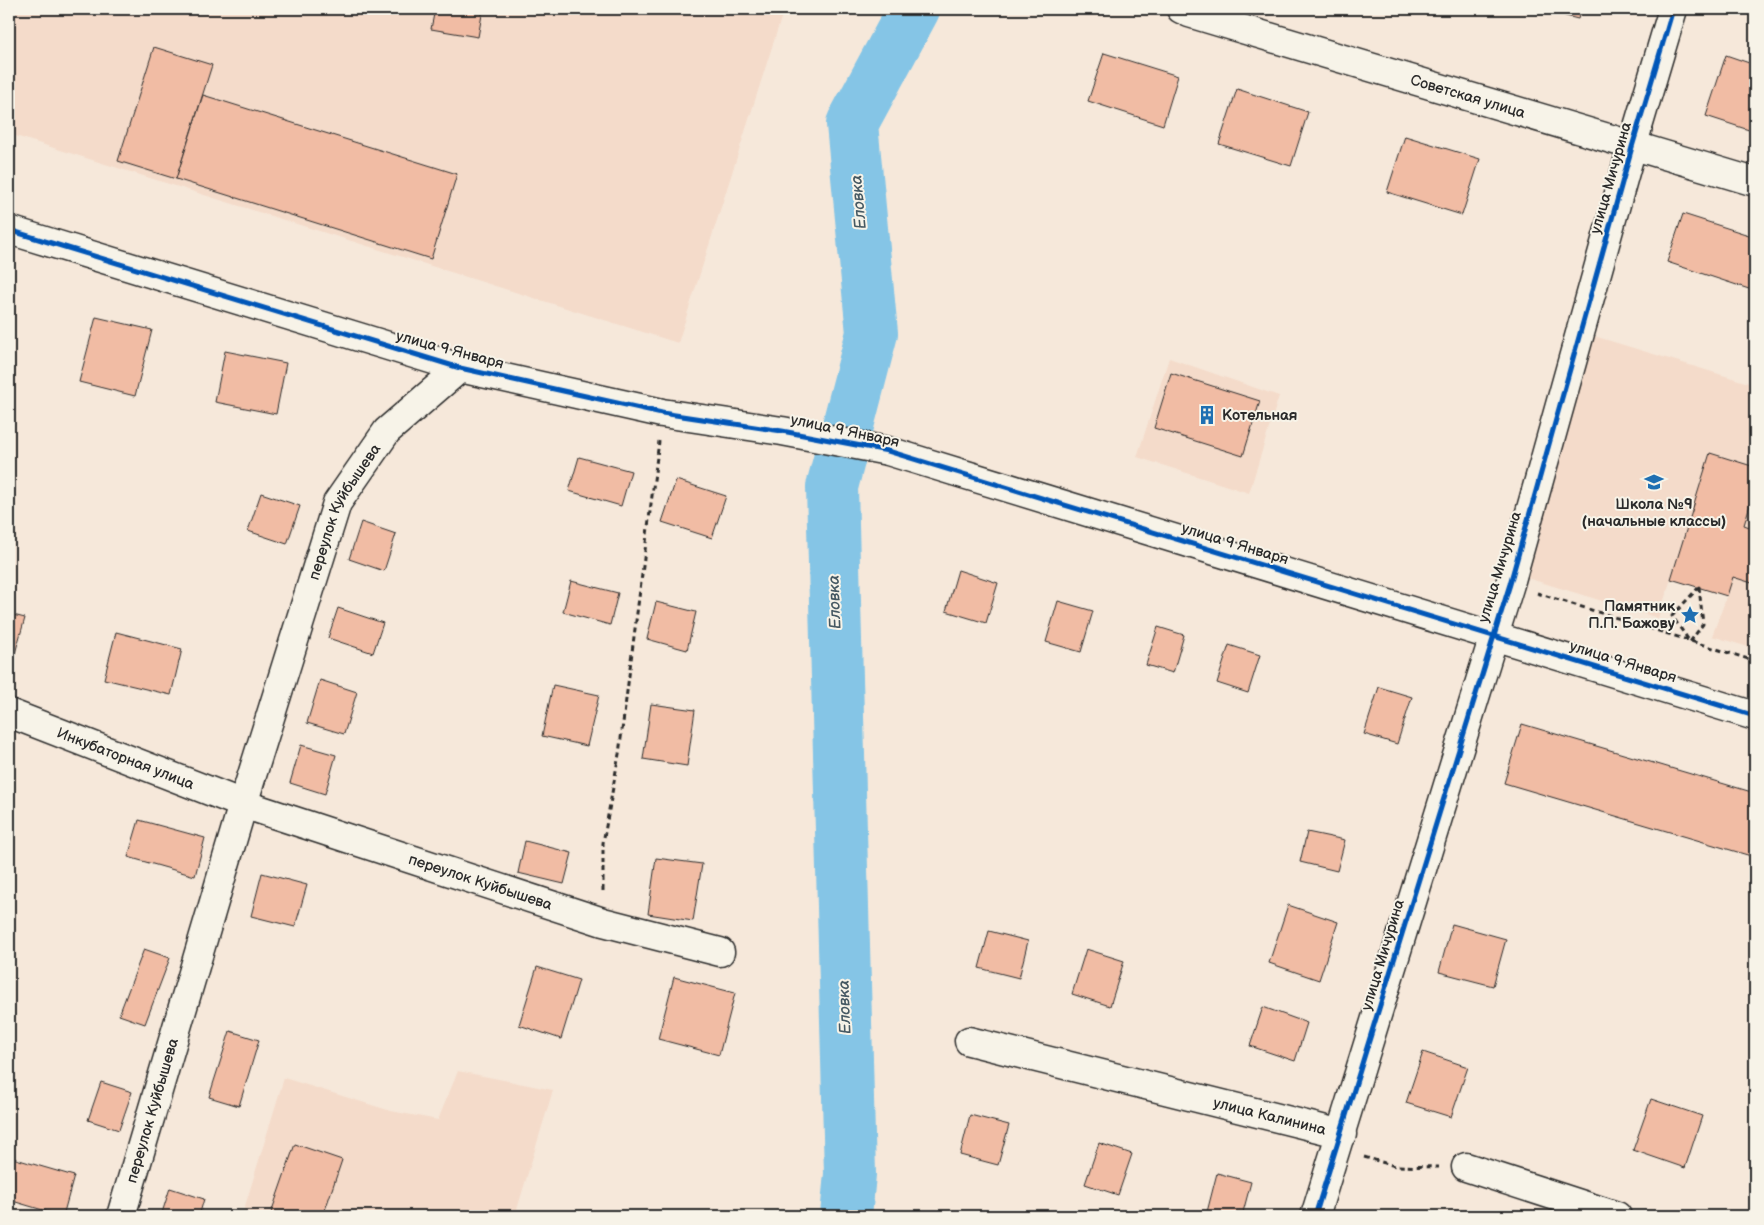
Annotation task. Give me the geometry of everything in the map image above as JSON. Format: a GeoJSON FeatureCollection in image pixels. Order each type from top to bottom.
{"type":"FeatureCollection","features":[{"type":"Feature","properties":{"kind":"street","name":"Советская улица"},"geometry":{"type":"LineString","coordinates":[[1181,9],[1632,147],[1755,182]]}},
{"type":"Feature","properties":{"kind":"street","name":"улица Мичурина"},"geometry":{"type":"LineString","coordinates":[[1315,1216],[1342,1134],[1510,584],[1632,147],[1673,9]]}},
{"type":"Feature","properties":{"kind":"street","name":"улица 9 Января"},"geometry":{"type":"LineString","coordinates":[[9,230],[460,368],[662,413],[782,431],[888,451],[1755,716]]}},
{"type":"Feature","properties":{"kind":"street","name":"переулок Куйбышева"},"geometry":{"type":"LineString","coordinates":[[121,1216],[243,804],[337,503],[387,431],[460,368]]}},
{"type":"Feature","properties":{"kind":"street","name":"Инкубаторная улица"},"geometry":{"type":"LineString","coordinates":[[9,713],[243,804]]}},
{"type":"Feature","properties":{"kind":"street","name":"переулок Куйбышева"},"geometry":{"type":"LineString","coordinates":[[243,804],[603,922],[720,952]]}},
{"type":"Feature","properties":{"kind":"street","name":"улица Калинина"},"geometry":{"type":"LineString","coordinates":[[969,1041],[1342,1134]]}},
{"type":"Feature","properties":{"kind":"street"},"geometry":{"type":"LineString","coordinates":[[1466,1168],[1617,1216]]}},
{"type":"Feature","properties":{"kind":"path"},"geometry":{"type":"LineString","coordinates":[[603,922],[603,843],[619,754],[662,413]]}},
{"type":"Feature","properties":{"kind":"path"},"geometry":{"type":"LineString","coordinates":[[1510,584],[1755,662]]}},
{"type":"Feature","properties":{"kind":"path"},"geometry":{"type":"LineString","coordinates":[[1700,587],[1703,624],[1690,642],[1672,616],[1700,587]]}},
{"type":"Feature","properties":{"kind":"shaded area"},"geometry":{"type":"Polygon","coordinates":[[[9,9],[784,9],[678,343],[9,134],[9,9]]]}},
{"type":"Feature","properties":{"kind":"shaded area","name":"Школа №9 (начальные классы)"},"geometry":{"type":"Polygon","coordinates":[[[1594,336],[1755,385],[1755,649],[1712,636],[1727,596],[1699,587],[1671,579],[1658,618],[1527,578],[1594,336]]]}},
{"type":"Feature","properties":{"kind":"shaded area"},"geometry":{"type":"Polygon","coordinates":[[[1169,358],[1279,396],[1249,493],[1137,457],[1169,358]]]}},
{"type":"Feature","properties":{"kind":"shaded area"},"geometry":{"type":"Polygon","coordinates":[[[458,1071],[553,1090],[515,1216],[242,1216],[284,1078],[391,1111],[438,1120],[458,1071]]]}},
{"type":"Feature","properties":{"kind":"building"},"geometry":{"type":"Polygon","coordinates":[[[435,9],[483,9],[478,37],[431,29],[435,9]]]}},
{"type":"Feature","properties":{"kind":"building"},"geometry":{"type":"Polygon","coordinates":[[[1538,9],[1581,9],[1578,19],[1538,9]]]}},
{"type":"Feature","properties":{"kind":"building"},"geometry":{"type":"Polygon","coordinates":[[[154,47],[212,65],[176,179],[118,161],[154,47]]]}},
{"type":"Feature","properties":{"kind":"building"},"geometry":{"type":"Polygon","coordinates":[[[1104,53],[1178,76],[1163,125],[1088,101],[1104,53]]]}},
{"type":"Feature","properties":{"kind":"building"},"geometry":{"type":"Polygon","coordinates":[[[1726,55],[1755,65],[1755,132],[1706,116],[1726,55]]]}},
{"type":"Feature","properties":{"kind":"building"},"geometry":{"type":"Polygon","coordinates":[[[1237,89],[1308,112],[1291,166],[1219,144],[1237,89]]]}},
{"type":"Feature","properties":{"kind":"building"},"geometry":{"type":"Polygon","coordinates":[[[203,95],[457,174],[431,259],[176,179],[203,95]]]}},
{"type":"Feature","properties":{"kind":"building"},"geometry":{"type":"Polygon","coordinates":[[[1405,136],[1480,159],[1462,215],[1387,192],[1405,136]]]}},
{"type":"Feature","properties":{"kind":"building"},"geometry":{"type":"Polygon","coordinates":[[[1683,214],[1755,237],[1755,291],[1667,262],[1683,214]]]}},
{"type":"Feature","properties":{"kind":"building"},"geometry":{"type":"Polygon","coordinates":[[[96,317],[152,330],[135,396],[79,382],[96,317]]]}},
{"type":"Feature","properties":{"kind":"building"},"geometry":{"type":"Polygon","coordinates":[[[225,351],[286,363],[276,414],[215,402],[225,351]]]}},
{"type":"Feature","properties":{"kind":"building","name":"Котельная"},"geometry":{"type":"Polygon","coordinates":[[[1171,373],[1260,401],[1243,456],[1154,428],[1171,373]]]}},
{"type":"Feature","properties":{"kind":"building"},"geometry":{"type":"Polygon","coordinates":[[[1710,453],[1755,467],[1755,488],[1744,525],[1755,529],[1755,584],[1733,577],[1727,596],[1671,579],[1710,453]]]}},
{"type":"Feature","properties":{"kind":"building"},"geometry":{"type":"Polygon","coordinates":[[[579,457],[631,471],[621,506],[569,491],[579,457]]]}},
{"type":"Feature","properties":{"kind":"building"},"geometry":{"type":"Polygon","coordinates":[[[676,480],[726,496],[712,538],[662,522],[676,480]]]}},
{"type":"Feature","properties":{"kind":"building"},"geometry":{"type":"Polygon","coordinates":[[[261,493],[300,506],[287,544],[248,531],[261,493]]]}},
{"type":"Feature","properties":{"kind":"building"},"geometry":{"type":"Polygon","coordinates":[[[361,522],[396,534],[384,571],[349,559],[361,522]]]}},
{"type":"Feature","properties":{"kind":"building"},"geometry":{"type":"Polygon","coordinates":[[[958,570],[998,583],[986,623],[946,611],[958,570]]]}},
{"type":"Feature","properties":{"kind":"building"},"geometry":{"type":"Polygon","coordinates":[[[571,581],[618,593],[610,625],[563,612],[571,581]]]}},
{"type":"Feature","properties":{"kind":"building"},"geometry":{"type":"Polygon","coordinates":[[[1058,601],[1093,611],[1081,652],[1046,642],[1058,601]]]}},
{"type":"Feature","properties":{"kind":"building"},"geometry":{"type":"Polygon","coordinates":[[[656,602],[696,612],[687,650],[647,639],[656,602]]]}},
{"type":"Feature","properties":{"kind":"building"},"geometry":{"type":"Polygon","coordinates":[[[338,608],[383,623],[373,653],[328,638],[338,608]]]}},
{"type":"Feature","properties":{"kind":"building"},"geometry":{"type":"Polygon","coordinates":[[[9,614],[25,618],[14,657],[9,655],[9,614]]]}},
{"type":"Feature","properties":{"kind":"building"},"geometry":{"type":"Polygon","coordinates":[[[1158,627],[1184,635],[1173,673],[1146,665],[1158,627]]]}},
{"type":"Feature","properties":{"kind":"building"},"geometry":{"type":"Polygon","coordinates":[[[116,632],[182,649],[171,695],[104,679],[116,632]]]}},
{"type":"Feature","properties":{"kind":"building"},"geometry":{"type":"Polygon","coordinates":[[[1229,645],[1260,655],[1248,693],[1217,683],[1229,645]]]}},
{"type":"Feature","properties":{"kind":"building"},"geometry":{"type":"Polygon","coordinates":[[[320,680],[357,692],[344,734],[307,723],[320,680]]]}},
{"type":"Feature","properties":{"kind":"building"},"geometry":{"type":"Polygon","coordinates":[[[553,685],[599,695],[587,746],[542,736],[553,685]]]}},
{"type":"Feature","properties":{"kind":"building"},"geometry":{"type":"Polygon","coordinates":[[[1379,687],[1412,697],[1397,744],[1364,734],[1379,687]]]}},
{"type":"Feature","properties":{"kind":"building"},"geometry":{"type":"Polygon","coordinates":[[[651,704],[695,710],[687,766],[643,759],[651,704]]]}},
{"type":"Feature","properties":{"kind":"building"},"geometry":{"type":"Polygon","coordinates":[[[1522,724],[1755,793],[1755,842],[1751,856],[1504,783],[1522,724]]]}},
{"type":"Feature","properties":{"kind":"building"},"geometry":{"type":"Polygon","coordinates":[[[301,745],[336,755],[325,794],[290,783],[301,745]]]}},
{"type":"Feature","properties":{"kind":"building"},"geometry":{"type":"Polygon","coordinates":[[[139,820],[205,838],[195,876],[128,857],[139,820]]]}},
{"type":"Feature","properties":{"kind":"building"},"geometry":{"type":"Polygon","coordinates":[[[1307,832],[1345,840],[1337,871],[1300,862],[1307,832]]]}},
{"type":"Feature","properties":{"kind":"building"},"geometry":{"type":"Polygon","coordinates":[[[525,841],[572,853],[564,884],[518,873],[525,841]]]}},
{"type":"Feature","properties":{"kind":"building"},"geometry":{"type":"Polygon","coordinates":[[[656,858],[702,864],[693,921],[648,914],[656,858]]]}},
{"type":"Feature","properties":{"kind":"building"},"geometry":{"type":"Polygon","coordinates":[[[262,873],[307,885],[295,927],[251,916],[262,873]]]}},
{"type":"Feature","properties":{"kind":"building"},"geometry":{"type":"Polygon","coordinates":[[[1288,905],[1338,922],[1319,980],[1269,963],[1288,905]]]}},
{"type":"Feature","properties":{"kind":"building"},"geometry":{"type":"Polygon","coordinates":[[[1452,924],[1506,939],[1493,986],[1439,972],[1452,924]]]}},
{"type":"Feature","properties":{"kind":"building"},"geometry":{"type":"Polygon","coordinates":[[[989,931],[1028,941],[1019,978],[979,968],[989,931]]]}},
{"type":"Feature","properties":{"kind":"building"},"geometry":{"type":"Polygon","coordinates":[[[144,949],[170,958],[145,1024],[119,1015],[144,949]]]}},
{"type":"Feature","properties":{"kind":"building"},"geometry":{"type":"Polygon","coordinates":[[[1086,949],[1124,961],[1110,1006],[1072,994],[1086,949]]]}},
{"type":"Feature","properties":{"kind":"building"},"geometry":{"type":"Polygon","coordinates":[[[537,967],[579,980],[561,1039],[519,1025],[537,967]]]}},
{"type":"Feature","properties":{"kind":"building"},"geometry":{"type":"Polygon","coordinates":[[[674,977],[735,993],[719,1055],[658,1039],[674,977]]]}},
{"type":"Feature","properties":{"kind":"building"},"geometry":{"type":"Polygon","coordinates":[[[1263,1007],[1307,1023],[1295,1061],[1250,1046],[1263,1007]]]}},
{"type":"Feature","properties":{"kind":"building"},"geometry":{"type":"Polygon","coordinates":[[[230,1031],[259,1040],[239,1106],[209,1097],[230,1031]]]}},
{"type":"Feature","properties":{"kind":"building"},"geometry":{"type":"Polygon","coordinates":[[[1423,1052],[1468,1067],[1451,1117],[1406,1103],[1423,1052]]]}},
{"type":"Feature","properties":{"kind":"building"},"geometry":{"type":"Polygon","coordinates":[[[101,1082],[132,1092],[119,1130],[88,1120],[101,1082]]]}},
{"type":"Feature","properties":{"kind":"building"},"geometry":{"type":"Polygon","coordinates":[[[1651,1099],[1702,1116],[1685,1168],[1633,1150],[1651,1099]]]}},
{"type":"Feature","properties":{"kind":"building"},"geometry":{"type":"Polygon","coordinates":[[[970,1115],[1009,1125],[998,1165],[960,1155],[970,1115]]]}},
{"type":"Feature","properties":{"kind":"building"},"geometry":{"type":"Polygon","coordinates":[[[1099,1143],[1132,1154],[1118,1195],[1085,1184],[1099,1143]]]}},
{"type":"Feature","properties":{"kind":"building"},"geometry":{"type":"Polygon","coordinates":[[[295,1144],[342,1160],[323,1216],[270,1216],[295,1144]]]}},
{"type":"Feature","properties":{"kind":"building"},"geometry":{"type":"Polygon","coordinates":[[[9,1157],[74,1176],[63,1216],[9,1200],[9,1157]]]}},
{"type":"Feature","properties":{"kind":"building"},"geometry":{"type":"Polygon","coordinates":[[[1217,1173],[1251,1182],[1242,1216],[1206,1216],[1217,1173]]]}},
{"type":"Feature","properties":{"kind":"building"},"geometry":{"type":"Polygon","coordinates":[[[170,1188],[204,1199],[199,1216],[161,1216],[170,1188]]]}},
{"type":"Feature","properties":{"kind":"waterway","name":"Еловка"},"geometry":{"type":"LineString","coordinates":[[846,1216],[850,1174],[832,487],[872,333],[852,124],[914,9]]}},
{"type":"Feature","properties":{"kind":"cycle path"},"geometry":{"type":"LineString","coordinates":[[1315,1216],[1510,584],[1632,147],[1673,9]]}},
{"type":"Feature","properties":{"kind":"cycle path"},"geometry":{"type":"LineString","coordinates":[[9,230],[460,368],[662,413],[782,431],[888,451],[1755,716]]}},
{"type":"Feature","properties":{"kind":"place","name":"Котельная"},"geometry":{"type":"Point","coordinates":[1207,415]}},
{"type":"Feature","properties":{"kind":"place","name":"Школа №9 (начальные классы)"},"geometry":{"type":"Point","coordinates":[1654,482]}},
{"type":"Feature","properties":{"kind":"place","name":"Памятник П.П. Бажову"},"geometry":{"type":"Point","coordinates":[1690,615]}}]}
